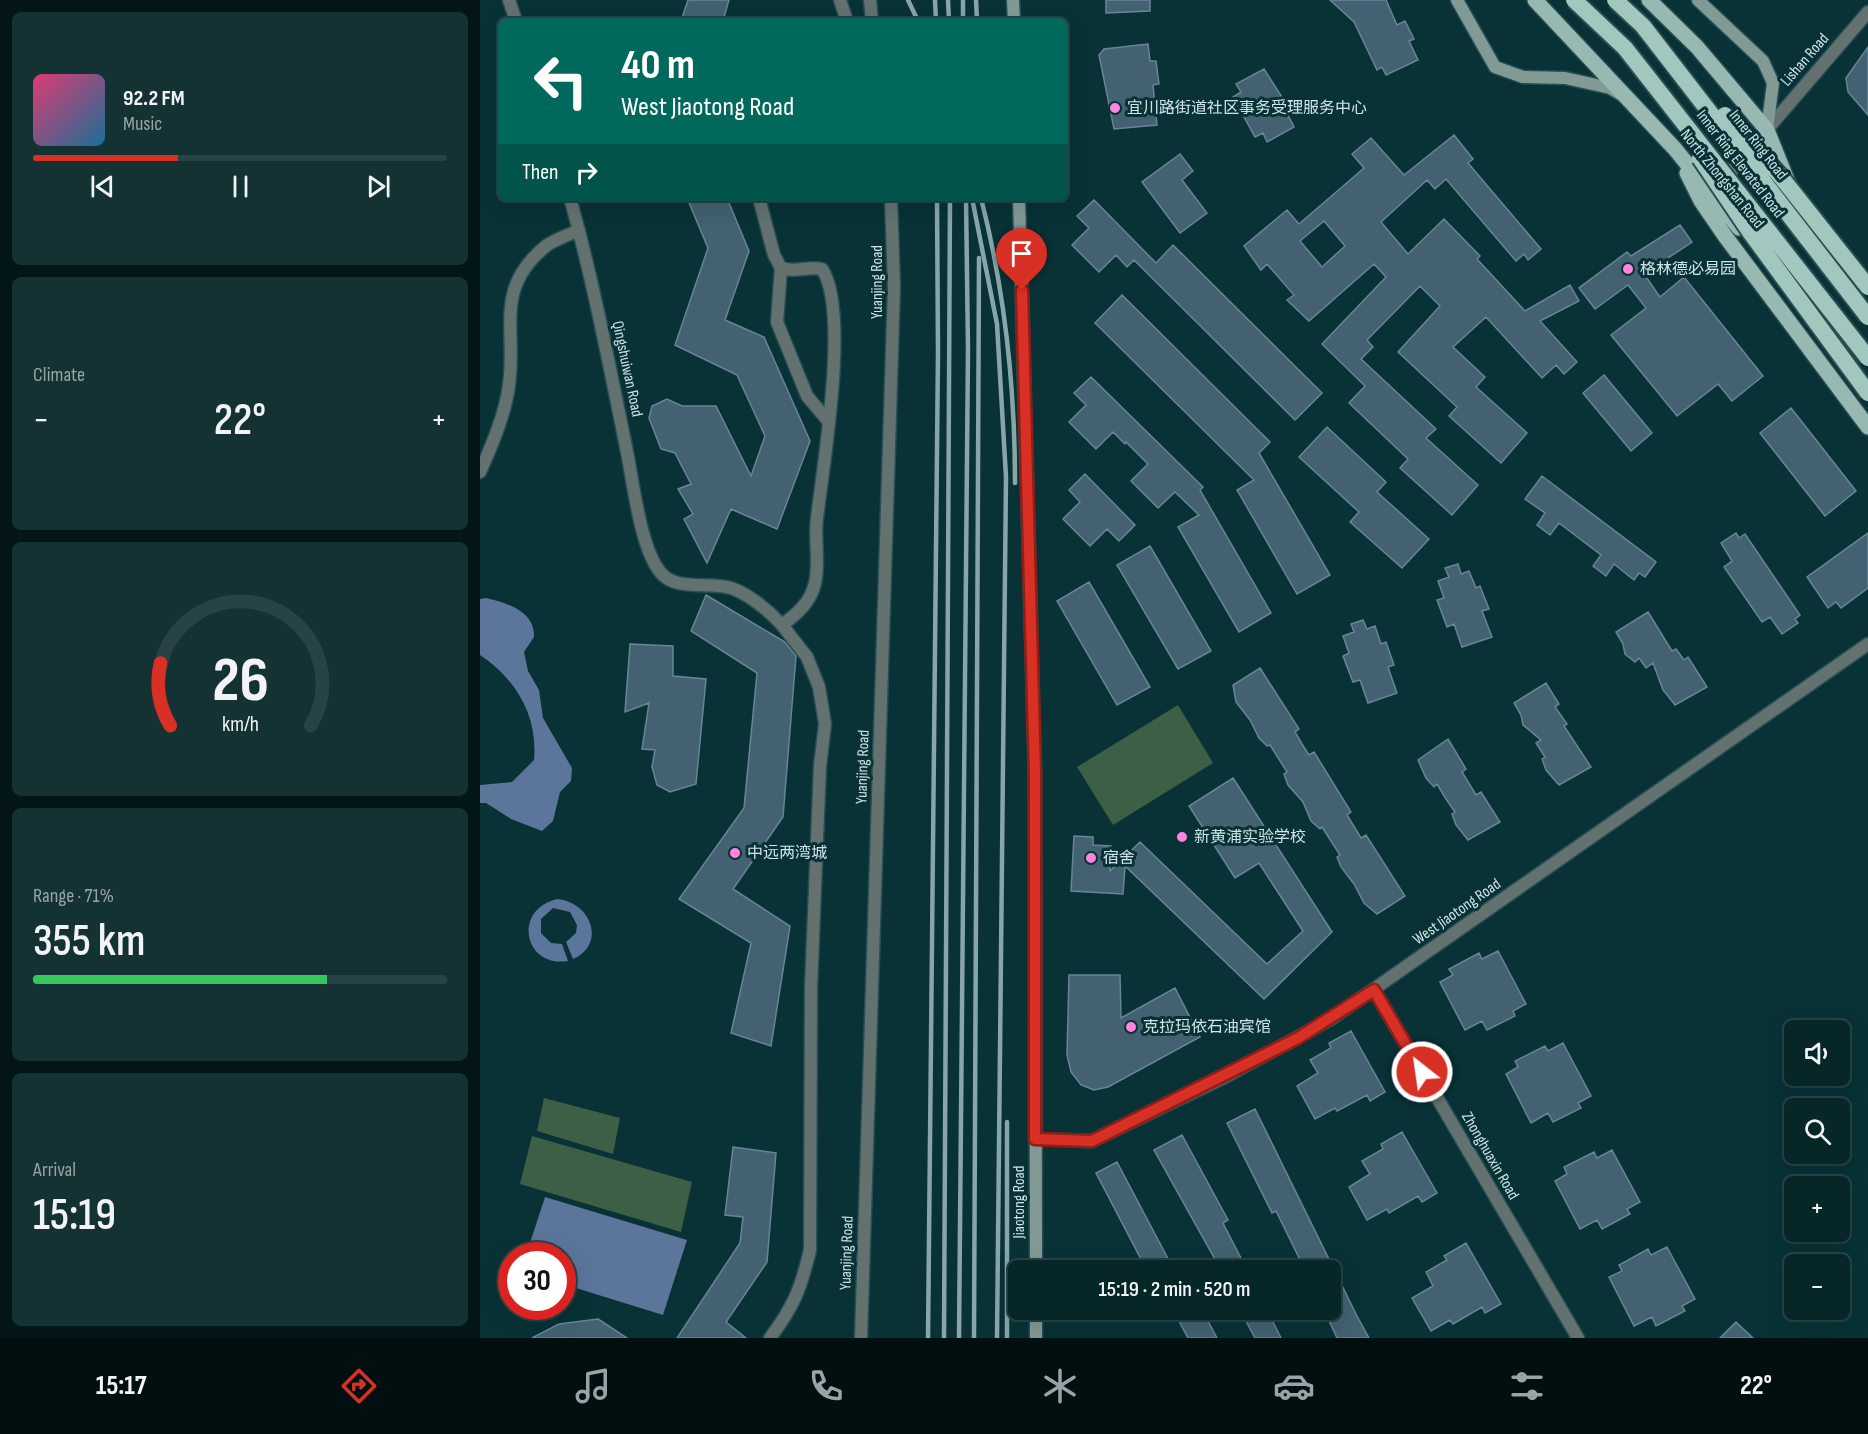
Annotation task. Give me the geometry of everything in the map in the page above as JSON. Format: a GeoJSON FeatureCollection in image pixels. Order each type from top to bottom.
{"type":"FeatureCollection","features":[{"type":"Feature","properties":{"kind":"highway","name":"Inner Ring Elevated Road"},"geometry":{"type":"LineString","coordinates":[[1574,0],[1625,48],[1868,358]]}},
{"type":"Feature","properties":{"kind":"highway","name":"Inner Ring Road"},"geometry":{"type":"LineString","coordinates":[[1615,0],[1643,26],[1868,316]]}},
{"type":"Feature","properties":{"kind":"highway"},"geometry":{"type":"LineString","coordinates":[[1643,26],[1781,177],[1868,287]]}},
{"type":"Feature","properties":{"kind":"highway"},"geometry":{"type":"LineString","coordinates":[[1625,48],[1750,232],[1868,392]]}},
{"type":"Feature","properties":{"kind":"main road"},"geometry":{"type":"LineString","coordinates":[[1013,0],[1014,18]]}},
{"type":"Feature","properties":{"kind":"main road"},"geometry":{"type":"LineString","coordinates":[[1457,0],[1495,67],[1523,77],[1565,78],[1599,86],[1629,99]]}},
{"type":"Feature","properties":{"kind":"main road","name":"North Zhongshan Road"},"geometry":{"type":"LineString","coordinates":[[1535,0],[1675,149],[1868,392]]}},
{"type":"Feature","properties":{"kind":"main road"},"geometry":{"type":"LineString","coordinates":[[1649,0],[1697,47],[1767,130],[1805,225],[1868,308]]}},
{"type":"Feature","properties":{"kind":"main road"},"geometry":{"type":"LineString","coordinates":[[1698,0],[1763,62],[1773,83],[1767,130]]}},
{"type":"Feature","properties":{"kind":"main road"},"geometry":{"type":"LineString","coordinates":[[1675,149],[1701,201],[1868,427]]}},
{"type":"Feature","properties":{"kind":"main road","name":"Jiaotong Road"},"geometry":{"type":"LineString","coordinates":[[1019,201],[1035,775],[1035,1260]]}},
{"type":"Feature","properties":{"kind":"main road"},"geometry":{"type":"LineString","coordinates":[[1775,303],[1790,293]]}},
{"type":"Feature","properties":{"kind":"main road"},"geometry":{"type":"LineString","coordinates":[[1036,1320],[1036,1338]]}},
{"type":"Feature","properties":{"kind":"street"},"geometry":{"type":"LineString","coordinates":[[509,0],[515,18]]}},
{"type":"Feature","properties":{"kind":"street"},"geometry":{"type":"LineString","coordinates":[[840,0],[847,18]]}},
{"type":"Feature","properties":{"kind":"street"},"geometry":{"type":"LineString","coordinates":[[870,0],[872,18]]}},
{"type":"Feature","properties":{"kind":"street","name":"Lishan Road"},"geometry":{"type":"LineString","coordinates":[[1712,194],[1868,12]]}},
{"type":"Feature","properties":{"kind":"street","name":"Qingshuiwan Road"},"geometry":{"type":"LineString","coordinates":[[571,201],[647,549],[662,575],[687,585],[710,584],[732,588],[772,614],[801,648],[819,687],[825,724],[820,766],[811,987],[810,1250],[801,1289],[786,1317],[770,1338]]}},
{"type":"Feature","properties":{"kind":"street"},"geometry":{"type":"LineString","coordinates":[[760,201],[774,255],[781,268],[777,322],[807,396],[829,422]]}},
{"type":"Feature","properties":{"kind":"street","name":"Yuanjing Road"},"geometry":{"type":"LineString","coordinates":[[861,1338],[894,299],[891,201]]}},
{"type":"Feature","properties":{"kind":"street"},"geometry":{"type":"LineString","coordinates":[[480,472],[496,435],[509,386],[510,306],[517,279],[547,244],[579,230]]}},
{"type":"Feature","properties":{"kind":"street"},"geometry":{"type":"LineString","coordinates":[[781,268],[789,271],[813,267],[822,269],[829,279],[834,321],[829,422],[815,539],[815,582],[809,598],[798,614],[782,625]]}},
{"type":"Feature","properties":{"kind":"street","name":"West Jiaotong Road"},"geometry":{"type":"LineString","coordinates":[[1035,1139],[1092,1141],[1298,1038],[1374,990],[1868,644]]}},
{"type":"Feature","properties":{"kind":"street","name":"Zhonghuaxin Road"},"geometry":{"type":"LineString","coordinates":[[1374,990],[1578,1338]]}},
{"type":"Feature","properties":{"kind":"green space"},"geometry":{"type":"Polygon","coordinates":[[[1178,705],[1213,763],[1113,825],[1077,767],[1178,705]]]}},
{"type":"Feature","properties":{"kind":"green space"},"geometry":{"type":"Polygon","coordinates":[[[544,1098],[620,1118],[613,1154],[537,1131],[544,1098]]]}},
{"type":"Feature","properties":{"kind":"green space"},"geometry":{"type":"Polygon","coordinates":[[[532,1136],[692,1182],[681,1232],[520,1184],[532,1136]]]}},
{"type":"Feature","properties":{"kind":"water"},"geometry":{"type":"Polygon","coordinates":[[[486,598],[511,606],[530,621],[534,637],[524,652],[528,671],[539,690],[543,718],[572,768],[571,781],[560,792],[553,821],[542,831],[511,819],[486,803],[480,803],[480,785],[512,782],[534,760],[532,728],[522,700],[504,675],[480,655],[480,599],[486,598]]]}},
{"type":"Feature","properties":{"kind":"water"},"geometry":{"type":"Polygon","coordinates":[[[557,899],[569,902],[586,915],[592,934],[590,944],[573,959],[566,942],[576,933],[577,925],[570,912],[553,908],[541,919],[541,933],[551,943],[562,944],[568,961],[553,961],[541,956],[533,947],[529,937],[529,925],[534,914],[543,905],[557,899]]]}},
{"type":"Feature","properties":{"kind":"water"},"geometry":{"type":"Polygon","coordinates":[[[545,1197],[687,1240],[663,1315],[576,1288],[576,1242],[530,1242],[545,1197]]]}},
{"type":"Feature","properties":{"kind":"building"},"geometry":{"type":"Polygon","coordinates":[[[688,0],[729,0],[724,18],[682,18],[688,0]]]}},
{"type":"Feature","properties":{"kind":"building"},"geometry":{"type":"Polygon","coordinates":[[[1106,0],[1150,0],[1150,11],[1106,13],[1106,0]]]}},
{"type":"Feature","properties":{"kind":"building"},"geometry":{"type":"Polygon","coordinates":[[[1330,0],[1386,0],[1397,25],[1405,21],[1414,39],[1409,41],[1418,60],[1386,75],[1382,67],[1377,70],[1354,22],[1330,0]]]}},
{"type":"Feature","properties":{"kind":"building"},"geometry":{"type":"Polygon","coordinates":[[[1148,44],[1150,61],[1156,61],[1159,84],[1153,85],[1157,125],[1114,129],[1099,55],[1104,49],[1148,44]]]}},
{"type":"Feature","properties":{"kind":"building"},"geometry":{"type":"Polygon","coordinates":[[[1868,47],[1868,115],[1848,92],[1846,78],[1868,47]]]}},
{"type":"Feature","properties":{"kind":"building"},"geometry":{"type":"Polygon","coordinates":[[[1264,69],[1287,105],[1284,107],[1294,127],[1267,142],[1263,133],[1255,137],[1233,97],[1241,92],[1236,84],[1264,69]]]}},
{"type":"Feature","properties":{"kind":"building"},"geometry":{"type":"Polygon","coordinates":[[[1454,135],[1473,159],[1468,163],[1541,249],[1528,260],[1524,254],[1516,261],[1446,179],[1435,189],[1427,180],[1381,222],[1408,254],[1444,219],[1480,256],[1477,259],[1525,311],[1570,285],[1579,301],[1540,321],[1577,362],[1564,374],[1556,365],[1542,378],[1486,317],[1453,347],[1485,377],[1476,387],[1527,433],[1501,463],[1449,416],[1457,407],[1398,352],[1440,306],[1420,286],[1367,340],[1373,347],[1361,359],[1436,429],[1426,438],[1478,485],[1452,515],[1400,468],[1408,459],[1349,403],[1365,386],[1322,344],[1386,277],[1374,264],[1309,321],[1287,300],[1294,295],[1267,264],[1261,270],[1244,246],[1287,210],[1299,224],[1364,168],[1352,154],[1371,138],[1404,175],[1454,135]],[[1324,221],[1300,241],[1322,267],[1345,246],[1324,221]]]}},
{"type":"Feature","properties":{"kind":"building"},"geometry":{"type":"Polygon","coordinates":[[[1180,154],[1193,171],[1182,180],[1207,213],[1180,233],[1142,182],[1180,154]]]}},
{"type":"Feature","properties":{"kind":"building"},"geometry":{"type":"Polygon","coordinates":[[[1094,200],[1156,263],[1173,245],[1322,393],[1295,420],[1134,260],[1127,267],[1116,255],[1099,272],[1072,245],[1089,228],[1077,216],[1094,200]]]}},
{"type":"Feature","properties":{"kind":"building"},"geometry":{"type":"Polygon","coordinates":[[[688,201],[728,201],[749,251],[725,320],[764,337],[810,441],[777,529],[731,509],[707,563],[684,519],[693,514],[678,489],[691,484],[675,453],[661,449],[649,418],[652,406],[667,399],[682,406],[716,406],[751,476],[765,436],[737,375],[675,345],[708,248],[688,201]]]}},
{"type":"Feature","properties":{"kind":"building"},"geometry":{"type":"Polygon","coordinates":[[[1680,225],[1692,242],[1644,274],[1660,297],[1684,277],[1763,376],[1732,401],[1718,384],[1677,416],[1611,335],[1646,308],[1628,285],[1595,309],[1579,288],[1627,252],[1631,256],[1680,225]]]}},
{"type":"Feature","properties":{"kind":"building"},"geometry":{"type":"Polygon","coordinates":[[[1122,295],[1270,442],[1259,453],[1330,575],[1297,594],[1237,490],[1254,480],[1095,323],[1122,295]]]}},
{"type":"Feature","properties":{"kind":"building"},"geometry":{"type":"Polygon","coordinates":[[[1604,375],[1652,433],[1631,451],[1583,393],[1604,375]]]}},
{"type":"Feature","properties":{"kind":"building"},"geometry":{"type":"Polygon","coordinates":[[[1091,377],[1203,487],[1200,490],[1271,613],[1239,632],[1178,527],[1199,515],[1175,492],[1158,508],[1131,481],[1148,464],[1126,442],[1125,444],[1113,432],[1096,449],[1069,422],[1086,405],[1074,393],[1091,377]]]}},
{"type":"Feature","properties":{"kind":"building"},"geometry":{"type":"Polygon","coordinates":[[[1791,408],[1856,491],[1825,516],[1760,433],[1791,408]]]}},
{"type":"Feature","properties":{"kind":"building"},"geometry":{"type":"Polygon","coordinates":[[[1327,427],[1386,482],[1377,492],[1429,539],[1402,568],[1350,522],[1359,512],[1299,457],[1327,427]]]}},
{"type":"Feature","properties":{"kind":"building"},"geometry":{"type":"Polygon","coordinates":[[[1085,474],[1135,525],[1119,541],[1107,529],[1090,546],[1063,519],[1080,502],[1069,490],[1085,474]]]}},
{"type":"Feature","properties":{"kind":"building"},"geometry":{"type":"Polygon","coordinates":[[[1542,476],[1656,562],[1645,577],[1639,573],[1634,580],[1614,564],[1606,576],[1593,566],[1601,555],[1559,523],[1550,535],[1537,525],[1545,513],[1525,499],[1542,476]]]}},
{"type":"Feature","properties":{"kind":"building"},"geometry":{"type":"Polygon","coordinates":[[[1736,533],[1739,538],[1745,534],[1800,615],[1795,619],[1798,623],[1782,634],[1770,617],[1762,622],[1724,567],[1732,561],[1721,543],[1736,533]]]}},
{"type":"Feature","properties":{"kind":"building"},"geometry":{"type":"Polygon","coordinates":[[[1868,533],[1868,588],[1841,608],[1836,602],[1828,608],[1807,577],[1868,533]]]}},
{"type":"Feature","properties":{"kind":"building"},"geometry":{"type":"Polygon","coordinates":[[[1150,546],[1211,651],[1178,669],[1117,565],[1150,546]]]}},
{"type":"Feature","properties":{"kind":"building"},"geometry":{"type":"Polygon","coordinates":[[[1458,564],[1461,574],[1469,571],[1476,588],[1480,586],[1489,609],[1482,611],[1492,637],[1462,647],[1454,624],[1447,627],[1437,600],[1444,598],[1438,581],[1449,577],[1445,568],[1458,564]]]}},
{"type":"Feature","properties":{"kind":"building"},"geometry":{"type":"Polygon","coordinates":[[[1089,582],[1150,687],[1117,705],[1057,601],[1089,582]]]}},
{"type":"Feature","properties":{"kind":"building","name":"中远两湾城"},"geometry":{"type":"Polygon","coordinates":[[[706,595],[785,642],[796,656],[783,817],[733,889],[790,926],[771,1046],[731,1033],[751,943],[679,899],[744,808],[757,673],[691,631],[706,595]]]}},
{"type":"Feature","properties":{"kind":"building"},"geometry":{"type":"Polygon","coordinates":[[[1648,612],[1672,651],[1676,649],[1684,660],[1688,657],[1707,687],[1675,705],[1663,690],[1653,663],[1646,668],[1639,658],[1635,662],[1625,654],[1623,644],[1616,632],[1648,612]]]}},
{"type":"Feature","properties":{"kind":"building"},"geometry":{"type":"Polygon","coordinates":[[[1363,620],[1367,629],[1375,626],[1381,644],[1386,642],[1394,665],[1388,667],[1397,693],[1368,703],[1360,680],[1353,682],[1343,656],[1349,653],[1343,636],[1354,632],[1351,624],[1363,620]]]}},
{"type":"Feature","properties":{"kind":"building"},"geometry":{"type":"Polygon","coordinates":[[[630,644],[673,646],[673,676],[706,679],[696,784],[670,792],[657,785],[652,767],[655,750],[642,749],[649,703],[625,712],[630,644]]]}},
{"type":"Feature","properties":{"kind":"building"},"geometry":{"type":"Polygon","coordinates":[[[1260,668],[1299,729],[1295,732],[1302,744],[1309,755],[1314,752],[1351,812],[1347,815],[1361,838],[1366,835],[1405,896],[1377,914],[1364,903],[1354,884],[1341,867],[1337,857],[1340,855],[1322,827],[1320,829],[1311,821],[1303,802],[1288,785],[1284,774],[1287,772],[1270,745],[1267,746],[1259,738],[1250,720],[1236,702],[1233,685],[1260,668]]]}},
{"type":"Feature","properties":{"kind":"building"},"geometry":{"type":"Polygon","coordinates":[[[1546,683],[1559,704],[1555,707],[1567,724],[1564,726],[1591,767],[1559,785],[1546,770],[1542,759],[1545,757],[1536,743],[1541,740],[1523,725],[1521,715],[1514,703],[1546,683]]]}},
{"type":"Feature","properties":{"kind":"building"},"geometry":{"type":"Polygon","coordinates":[[[1448,739],[1466,769],[1462,772],[1476,795],[1481,792],[1500,822],[1468,840],[1456,825],[1452,814],[1455,812],[1437,784],[1434,787],[1426,778],[1418,760],[1448,739]]]}},
{"type":"Feature","properties":{"kind":"building"},"geometry":{"type":"Polygon","coordinates":[[[1233,778],[1332,932],[1264,999],[1125,866],[1123,894],[1071,891],[1074,836],[1093,837],[1093,845],[1111,846],[1110,871],[1140,842],[1267,964],[1303,931],[1259,863],[1235,878],[1189,806],[1233,778]]]}},
{"type":"Feature","properties":{"kind":"building"},"geometry":{"type":"Polygon","coordinates":[[[1498,951],[1526,1004],[1513,1011],[1515,1016],[1487,1030],[1482,1021],[1465,1030],[1440,982],[1453,975],[1449,969],[1479,953],[1482,959],[1498,951]]]}},
{"type":"Feature","properties":{"kind":"building","name":"克拉玛依石油宾馆"},"geometry":{"type":"Polygon","coordinates":[[[1069,975],[1120,975],[1121,1018],[1175,988],[1200,1037],[1108,1087],[1094,1090],[1081,1085],[1071,1072],[1067,1055],[1069,975]]]}},
{"type":"Feature","properties":{"kind":"building"},"geometry":{"type":"Polygon","coordinates":[[[1351,1031],[1385,1092],[1370,1101],[1367,1095],[1337,1111],[1335,1108],[1315,1119],[1297,1086],[1318,1073],[1310,1060],[1331,1048],[1329,1043],[1351,1031]]]}},
{"type":"Feature","properties":{"kind":"building"},"geometry":{"type":"Polygon","coordinates":[[[1563,1043],[1591,1096],[1578,1103],[1581,1108],[1553,1122],[1548,1113],[1531,1123],[1506,1074],[1518,1067],[1515,1061],[1545,1046],[1548,1051],[1563,1043]]]}},
{"type":"Feature","properties":{"kind":"building"},"geometry":{"type":"Polygon","coordinates":[[[1255,1109],[1329,1260],[1300,1260],[1276,1211],[1272,1213],[1227,1123],[1255,1109]]]}},
{"type":"Feature","properties":{"kind":"building"},"geometry":{"type":"Polygon","coordinates":[[[1402,1132],[1437,1193],[1422,1202],[1418,1196],[1389,1213],[1387,1209],[1367,1220],[1349,1187],[1370,1174],[1362,1161],[1383,1149],[1381,1144],[1402,1132]]]}},
{"type":"Feature","properties":{"kind":"building"},"geometry":{"type":"Polygon","coordinates":[[[1182,1135],[1228,1220],[1223,1223],[1242,1260],[1215,1260],[1154,1150],[1182,1135]]]}},
{"type":"Feature","properties":{"kind":"building"},"geometry":{"type":"Polygon","coordinates":[[[733,1147],[776,1153],[767,1262],[726,1322],[746,1338],[677,1338],[740,1243],[743,1217],[725,1215],[733,1147]]]}},
{"type":"Feature","properties":{"kind":"building"},"geometry":{"type":"Polygon","coordinates":[[[1612,1150],[1640,1202],[1627,1209],[1630,1214],[1602,1229],[1597,1220],[1580,1229],[1555,1181],[1567,1174],[1564,1167],[1594,1152],[1597,1158],[1612,1150]]]}},
{"type":"Feature","properties":{"kind":"building"},"geometry":{"type":"Polygon","coordinates":[[[1117,1162],[1169,1260],[1141,1260],[1096,1173],[1117,1162]]]}},
{"type":"Feature","properties":{"kind":"building"},"geometry":{"type":"Polygon","coordinates":[[[1466,1243],[1501,1304],[1485,1313],[1482,1307],[1453,1324],[1450,1320],[1431,1331],[1412,1298],[1433,1286],[1426,1272],[1447,1260],[1444,1256],[1466,1243]]]}},
{"type":"Feature","properties":{"kind":"building"},"geometry":{"type":"Polygon","coordinates":[[[1667,1247],[1695,1299],[1682,1306],[1685,1311],[1656,1326],[1652,1317],[1634,1326],[1609,1277],[1622,1271],[1619,1265],[1648,1249],[1651,1255],[1667,1247]]]}},
{"type":"Feature","properties":{"kind":"building"},"geometry":{"type":"Polygon","coordinates":[[[1341,1284],[1369,1338],[1337,1338],[1329,1320],[1341,1320],[1341,1284]]]}},
{"type":"Feature","properties":{"kind":"building"},"geometry":{"type":"Polygon","coordinates":[[[598,1319],[627,1338],[532,1338],[559,1324],[598,1319]]]}},
{"type":"Feature","properties":{"kind":"building"},"geometry":{"type":"Polygon","coordinates":[[[1178,1320],[1207,1320],[1217,1338],[1188,1338],[1178,1320]]]}},
{"type":"Feature","properties":{"kind":"building"},"geometry":{"type":"Polygon","coordinates":[[[1245,1320],[1272,1320],[1281,1338],[1255,1338],[1245,1320]]]}},
{"type":"Feature","properties":{"kind":"building"},"geometry":{"type":"Polygon","coordinates":[[[1736,1322],[1753,1338],[1720,1338],[1736,1322]]]}},
{"type":"Feature","properties":{"kind":"railway"},"geometry":{"type":"LineString","coordinates":[[908,0],[917,18]]}},
{"type":"Feature","properties":{"kind":"railway"},"geometry":{"type":"LineString","coordinates":[[935,0],[936,18]]}},
{"type":"Feature","properties":{"kind":"railway"},"geometry":{"type":"LineString","coordinates":[[948,0],[949,18]]}},
{"type":"Feature","properties":{"kind":"railway"},"geometry":{"type":"LineString","coordinates":[[963,0],[963,18]]}},
{"type":"Feature","properties":{"kind":"railway"},"geometry":{"type":"LineString","coordinates":[[976,0],[977,18]]}},
{"type":"Feature","properties":{"kind":"railway"},"geometry":{"type":"LineString","coordinates":[[928,1338],[938,352],[937,201]]}},
{"type":"Feature","properties":{"kind":"railway"},"geometry":{"type":"LineString","coordinates":[[944,1338],[950,201]]}},
{"type":"Feature","properties":{"kind":"railway"},"geometry":{"type":"LineString","coordinates":[[959,1338],[968,349],[966,201]]}},
{"type":"Feature","properties":{"kind":"railway"},"geometry":{"type":"LineString","coordinates":[[973,201],[997,324],[1006,477],[997,1338]]}},
{"type":"Feature","properties":{"kind":"railway"},"geometry":{"type":"LineString","coordinates":[[982,201],[996,269],[1007,340],[1011,375],[1015,483]]}},
{"type":"Feature","properties":{"kind":"railway"},"geometry":{"type":"LineString","coordinates":[[974,1338],[979,258]]}},
{"type":"Feature","properties":{"kind":"railway"},"geometry":{"type":"LineString","coordinates":[[1007,1122],[1007,1338]]}},
{"type":"Feature","properties":{"kind":"place","name":"宜川路街道社区事务受理服务中心"},"geometry":{"type":"Point","coordinates":[1115,108]}},
{"type":"Feature","properties":{"kind":"place","name":"格林德必易园"},"geometry":{"type":"Point","coordinates":[1628,269]}},
{"type":"Feature","properties":{"kind":"place","name":"新黄浦实验学校"},"geometry":{"type":"Point","coordinates":[1182,837]}},
{"type":"Feature","properties":{"kind":"place","name":"中远两湾城"},"geometry":{"type":"Point","coordinates":[735,853]}},
{"type":"Feature","properties":{"kind":"place","name":"宿舍"},"geometry":{"type":"Point","coordinates":[1091,858]}},
{"type":"Feature","properties":{"kind":"place","name":"克拉玛依石油宾馆"},"geometry":{"type":"Point","coordinates":[1131,1027]}},
{"type":"Feature","properties":{"kind":"route"},"geometry":{"type":"LineString","coordinates":[[1022,290],[1032,605],[1032,732],[1035,775],[1035,1139],[1092,1141],[1225,1077],[1298,1038],[1374,990],[1422,1072]]}}]}
